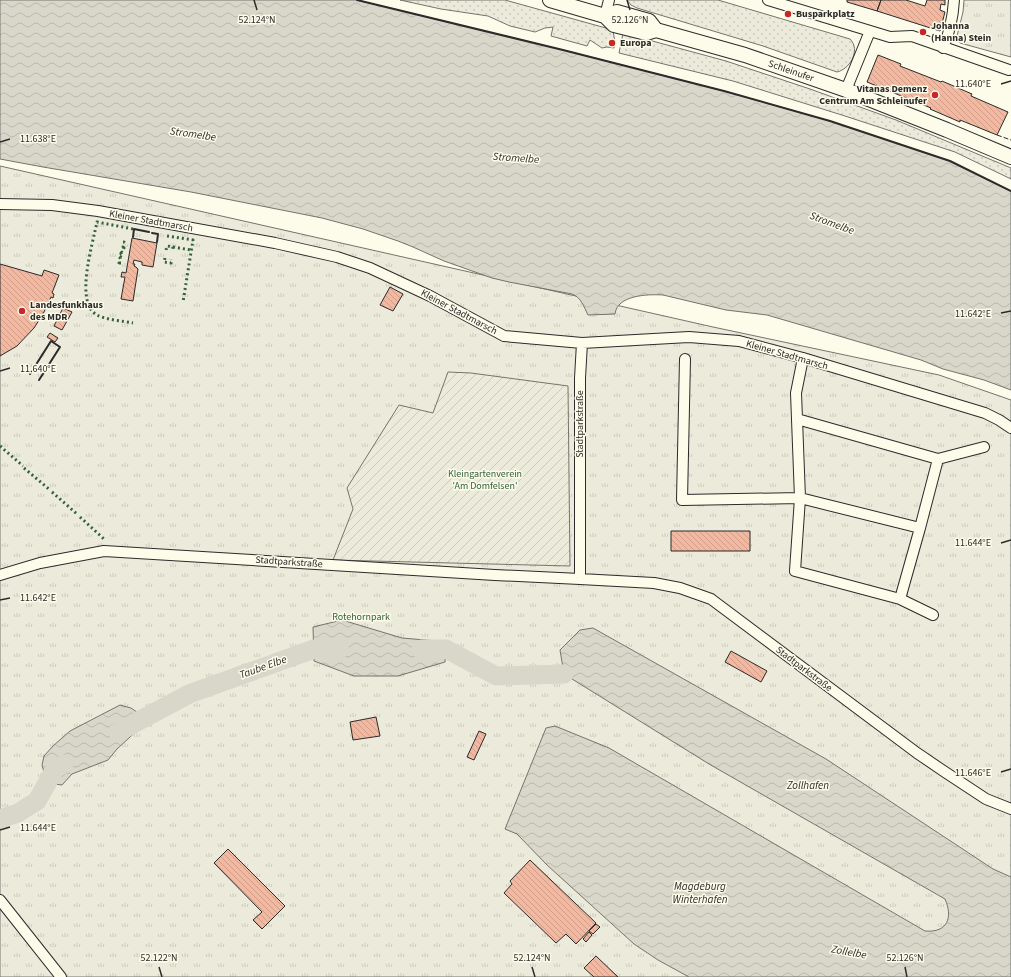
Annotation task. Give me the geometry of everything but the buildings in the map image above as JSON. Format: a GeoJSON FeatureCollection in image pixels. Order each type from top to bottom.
{"type":"FeatureCollection","features":[{"type":"Feature","properties":{"kind":"main road","name":"Schleinufer"},"geometry":{"type":"LineString","coordinates":[[550,0],[605,16],[617,12],[649,21],[656,30],[745,55],[846,90],[941,127],[1011,157]]}},
{"type":"Feature","properties":{"kind":"street"},"geometry":{"type":"LineString","coordinates":[[605,16],[609,0]]}},
{"type":"Feature","properties":{"kind":"street"},"geometry":{"type":"LineString","coordinates":[[768,0],[890,37],[912,36],[1009,70]]}},
{"type":"Feature","properties":{"kind":"street"},"geometry":{"type":"LineString","coordinates":[[944,48],[951,26],[954,11],[954,0]]}},
{"type":"Feature","properties":{"kind":"street"},"geometry":{"type":"LineString","coordinates":[[846,90],[870,31]]}},
{"type":"Feature","properties":{"kind":"street","name":"Kleiner Stadtmarsch"},"geometry":{"type":"LineString","coordinates":[[0,204],[52,206],[98,211],[275,243],[337,257],[370,268],[430,296],[504,336],[582,342],[689,337],[739,341],[803,358],[985,413],[1011,428]]}},
{"type":"Feature","properties":{"kind":"street","name":"Stadtparkstraße"},"geometry":{"type":"LineString","coordinates":[[580,578],[580,378],[582,342]]}},
{"type":"Feature","properties":{"kind":"street"},"geometry":{"type":"LineString","coordinates":[[803,358],[796,393],[800,498],[795,571],[900,599],[933,615]]}},
{"type":"Feature","properties":{"kind":"street"},"geometry":{"type":"LineString","coordinates":[[685,359],[682,500],[800,498],[920,528]]}},
{"type":"Feature","properties":{"kind":"street"},"geometry":{"type":"LineString","coordinates":[[797,419],[938,459],[984,446]]}},
{"type":"Feature","properties":{"kind":"street"},"geometry":{"type":"LineString","coordinates":[[900,599],[938,459]]}},
{"type":"Feature","properties":{"kind":"street","name":"Stadtparkstraße"},"geometry":{"type":"LineString","coordinates":[[0,575],[50,560],[104,551],[495,575],[580,578],[654,583],[680,588],[711,600],[917,753],[986,799],[1011,809]]}},
{"type":"Feature","properties":{"kind":"street"},"geometry":{"type":"LineString","coordinates":[[0,900],[61,977]]}},
{"type":"Feature","properties":{"kind":"green space"},"geometry":{"type":"Polygon","coordinates":[[[400,0],[505,0],[613,30],[615,43],[614,48],[602,48],[590,40],[587,46],[551,36],[553,27],[535,32],[510,26],[488,16],[441,9],[400,0]]]}},
{"type":"Feature","properties":{"kind":"green space"},"geometry":{"type":"Polygon","coordinates":[[[627,0],[718,0],[850,39],[853,43],[854,53],[850,63],[842,70],[837,72],[763,46],[637,8],[631,5],[627,0]]]}},
{"type":"Feature","properties":{"kind":"green space"},"geometry":{"type":"Polygon","coordinates":[[[964,0],[1011,0],[1011,57],[960,43],[958,41],[957,36],[963,12],[964,0]]]}},
{"type":"Feature","properties":{"kind":"green space"},"geometry":{"type":"Polygon","coordinates":[[[623,33],[726,61],[896,120],[1011,168],[1011,179],[955,152],[845,116],[733,81],[619,53],[623,33]]]}},
{"type":"Feature","properties":{"kind":"green space","name":"Rotehornpark"},"geometry":{"type":"Polygon","coordinates":[[[0,166],[713,327],[939,375],[1011,400],[1011,977],[0,977],[0,166]]]}},
{"type":"Feature","properties":{"kind":"green space","name":"Kleingartenverein 'Am Domfelsen'"},"geometry":{"type":"Polygon","coordinates":[[[448,372],[471,373],[568,386],[570,566],[333,560],[353,509],[347,488],[399,405],[433,413],[448,372]]]}},
{"type":"Feature","properties":{"kind":"water","name":"Stromelbe"},"geometry":{"type":"Polygon","coordinates":[[[0,0],[357,0],[724,91],[830,121],[950,161],[1011,191],[1011,390],[984,380],[943,369],[921,360],[767,315],[726,310],[663,295],[649,295],[627,299],[617,308],[615,314],[588,315],[584,306],[575,295],[492,278],[444,261],[398,241],[363,229],[322,218],[191,192],[0,159],[0,0]]]}},
{"type":"Feature","properties":{"kind":"water"},"geometry":{"type":"Polygon","coordinates":[[[342,620],[402,638],[437,641],[446,649],[445,662],[398,676],[354,676],[314,661],[313,627],[342,620]]]}},
{"type":"Feature","properties":{"kind":"water","name":"Magdeburg Winterhafen"},"geometry":{"type":"Polygon","coordinates":[[[593,628],[826,759],[993,869],[1011,877],[1011,977],[689,977],[658,960],[634,944],[547,865],[517,834],[505,829],[546,728],[555,726],[609,748],[925,931],[933,931],[944,926],[947,922],[948,912],[945,899],[709,764],[564,674],[560,650],[580,630],[593,628]]]}},
{"type":"Feature","properties":{"kind":"water"},"geometry":{"type":"Polygon","coordinates":[[[120,705],[131,708],[141,715],[142,726],[117,749],[108,760],[72,774],[62,785],[47,783],[42,765],[44,756],[53,746],[70,731],[120,705]]]}},
{"type":"Feature","properties":{"kind":"waterway","name":"Taube Elbe"},"geometry":{"type":"LineString","coordinates":[[118,732],[189,694],[314,649],[340,649]]}},
{"type":"Feature","properties":{"kind":"waterway","name":"Taube Elbe"},"geometry":{"type":"LineString","coordinates":[[421,649],[446,649],[496,676],[564,674]]}},
{"type":"Feature","properties":{"kind":"waterway","name":"Taube Elbe"},"geometry":{"type":"LineString","coordinates":[[0,819],[18,813],[37,801],[55,769],[64,764]]}},
{"type":"Feature","properties":{"kind":"hedge"},"geometry":{"type":"LineString","coordinates":[[133,229],[97,222],[89,257],[86,286],[90,308],[97,315],[133,323]]}},
{"type":"Feature","properties":{"kind":"hedge"},"geometry":{"type":"LineString","coordinates":[[167,236],[193,240],[183,302]]}},
{"type":"Feature","properties":{"kind":"hedge"},"geometry":{"type":"LineString","coordinates":[[123,242],[124,242],[125,243],[124,243],[123,242]]}},
{"type":"Feature","properties":{"kind":"hedge"},"geometry":{"type":"LineString","coordinates":[[166,250],[167,246],[173,247],[172,251]]}},
{"type":"Feature","properties":{"kind":"hedge"},"geometry":{"type":"LineString","coordinates":[[123,247],[124,248],[122,249],[122,248],[123,247]]}},
{"type":"Feature","properties":{"kind":"hedge"},"geometry":{"type":"LineString","coordinates":[[173,247],[191,250]]}},
{"type":"Feature","properties":{"kind":"hedge"},"geometry":{"type":"LineString","coordinates":[[122,252],[123,253],[121,254],[121,253],[122,252]]}},
{"type":"Feature","properties":{"kind":"hedge"},"geometry":{"type":"LineString","coordinates":[[121,257],[122,258],[121,259],[120,258],[121,257]]}},
{"type":"Feature","properties":{"kind":"hedge"},"geometry":{"type":"LineString","coordinates":[[165,258],[164,262],[171,263],[171,259]]}},
{"type":"Feature","properties":{"kind":"hedge"},"geometry":{"type":"LineString","coordinates":[[119,263],[121,263],[121,264],[120,264],[119,263]]}},
{"type":"Feature","properties":{"kind":"hedge"},"geometry":{"type":"LineString","coordinates":[[0,446],[23,466]]}},
{"type":"Feature","properties":{"kind":"hedge"},"geometry":{"type":"LineString","coordinates":[[24,468],[50,490]]}},
{"type":"Feature","properties":{"kind":"hedge"},"geometry":{"type":"LineString","coordinates":[[52,492],[77,514]]}},
{"type":"Feature","properties":{"kind":"hedge"},"geometry":{"type":"LineString","coordinates":[[80,517],[104,539]]}},
{"type":"Feature","properties":{"kind":"fence"},"geometry":{"type":"LineString","coordinates":[[997,135],[1011,140]]}},
{"type":"Feature","properties":{"kind":"fence"},"geometry":{"type":"LineString","coordinates":[[31,373],[51,341],[60,347],[40,379]]}},
{"type":"Feature","properties":{"kind":"wall"},"geometry":{"type":"LineString","coordinates":[[357,0],[724,91],[830,121],[950,161],[1011,191]]}},
{"type":"Feature","properties":{"kind":"wall"},"geometry":{"type":"LineString","coordinates":[[133,237],[134,229],[149,232]]}},
{"type":"Feature","properties":{"kind":"wall"},"geometry":{"type":"LineString","coordinates":[[152,233],[158,234],[157,242]]}},
{"type":"Feature","properties":{"kind":"wall"},"geometry":{"type":"LineString","coordinates":[[30,374],[51,341],[60,347],[39,380]]}},
{"type":"Feature","properties":{"kind":"place","name":"Busparkplatz"},"geometry":{"type":"Point","coordinates":[788,14]}},
{"type":"Feature","properties":{"kind":"place","name":"Johanna (Hanna) Stein"},"geometry":{"type":"Point","coordinates":[923,32]}},
{"type":"Feature","properties":{"kind":"place","name":"Europa"},"geometry":{"type":"Point","coordinates":[612,43]}},
{"type":"Feature","properties":{"kind":"place","name":"Vitanas Demenz Centrum Am Schleinufer"},"geometry":{"type":"Point","coordinates":[935,95]}},
{"type":"Feature","properties":{"kind":"place","name":"Landesfunkhaus des MDR"},"geometry":{"type":"Point","coordinates":[22,311]}},
{"type":"Feature","properties":{"kind":"water label","name":"Zollhafen"},"geometry":{"type":"Point","coordinates":[808,785]}},
{"type":"Feature","properties":{"kind":"water label","name":"Zollelbe"},"geometry":{"type":"Point","coordinates":[849,952]}}]}
